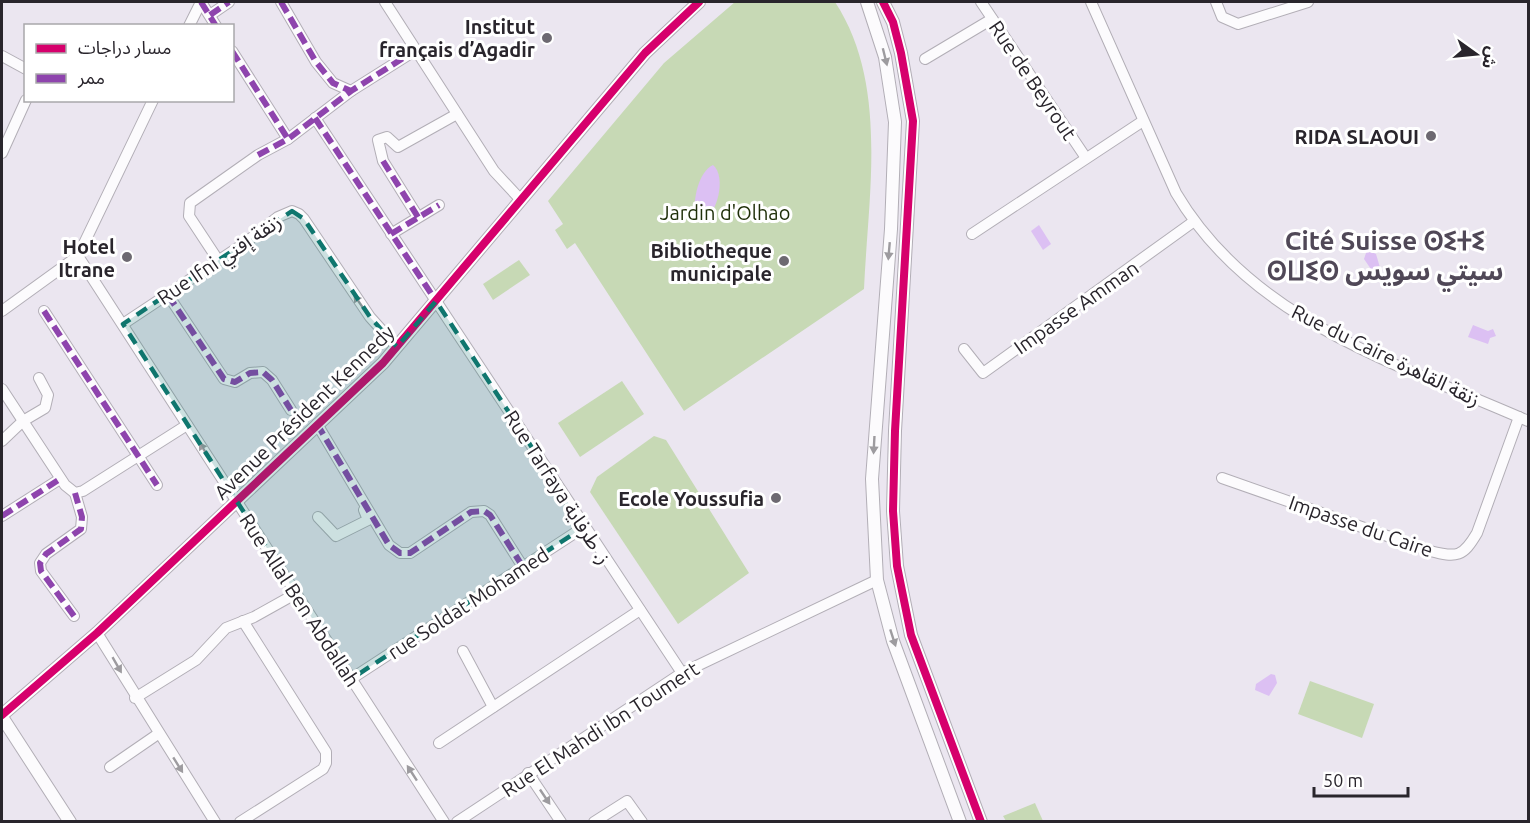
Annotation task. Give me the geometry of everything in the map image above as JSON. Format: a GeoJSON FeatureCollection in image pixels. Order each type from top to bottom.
{"type":"FeatureCollection","features":[{"type":"Feature","properties":{"kind":"street"},"geometry":{"type":"LineString","coordinates":[[190,24],[201,2],[215,24]]}},
{"type":"Feature","properties":{"kind":"street"},"geometry":{"type":"LineString","coordinates":[[210,15],[229,2]]}},
{"type":"Feature","properties":{"kind":"street"},"geometry":{"type":"LineString","coordinates":[[281,2],[333,83],[351,91]]}},
{"type":"Feature","properties":{"kind":"street"},"geometry":{"type":"LineString","coordinates":[[385,2],[494,171],[520,198]]}},
{"type":"Feature","properties":{"kind":"street","name":"Avenue Président Kennedy"},"geometry":{"type":"LineString","coordinates":[[2,716],[97,633],[383,363],[520,198],[645,53],[699,2]]}},
{"type":"Feature","properties":{"kind":"street"},"geometry":{"type":"LineString","coordinates":[[867,2],[885,57],[895,122],[873,478],[877,580],[893,641],[960,822]]}},
{"type":"Feature","properties":{"kind":"street"},"geometry":{"type":"LineString","coordinates":[[883,2],[893,22],[908,82],[913,121],[895,431],[893,511],[897,566],[911,635],[981,822]]}},
{"type":"Feature","properties":{"kind":"street","name":"Rue de Beyrout"},"geometry":{"type":"LineString","coordinates":[[981,2],[1086,158]]}},
{"type":"Feature","properties":{"kind":"street","name":"Rue du Caire زنقة القاهرة"},"geometry":{"type":"LineString","coordinates":[[1091,2],[1176,193],[1193,222],[1228,261],[1280,304],[1305,321],[1373,354],[1524,419]]}},
{"type":"Feature","properties":{"kind":"street"},"geometry":{"type":"LineString","coordinates":[[1216,2],[1222,17],[1238,24],[1308,2]]}},
{"type":"Feature","properties":{"kind":"street"},"geometry":{"type":"LineString","coordinates":[[925,59],[992,19]]}},
{"type":"Feature","properties":{"kind":"street"},"geometry":{"type":"LineString","coordinates":[[218,260],[189,216],[190,203],[258,155],[288,139],[351,91],[416,50]]}},
{"type":"Feature","properties":{"kind":"street"},"geometry":{"type":"LineString","coordinates":[[234,54],[288,139]]}},
{"type":"Feature","properties":{"kind":"street"},"geometry":{"type":"LineString","coordinates":[[2,56],[24,68]]}},
{"type":"Feature","properties":{"kind":"street"},"geometry":{"type":"LineString","coordinates":[[2,153],[25,102]]}},
{"type":"Feature","properties":{"kind":"street"},"geometry":{"type":"LineString","coordinates":[[2,311],[78,256],[152,102]]}},
{"type":"Feature","properties":{"kind":"street"},"geometry":{"type":"LineString","coordinates":[[418,217],[383,161],[378,140],[387,137],[398,147],[457,114]]}},
{"type":"Feature","properties":{"kind":"street","name":"Rue Tarfaya ز. طرفاية"},"geometry":{"type":"LineString","coordinates":[[315,118],[682,673]]}},
{"type":"Feature","properties":{"kind":"street","name":"Rue de Beyrout"},"geometry":{"type":"LineString","coordinates":[[972,234],[1143,121]]}},
{"type":"Feature","properties":{"kind":"street"},"geometry":{"type":"LineString","coordinates":[[391,234],[439,205]]}},
{"type":"Feature","properties":{"kind":"street","name":"Rue Ifni زنقة إفني"},"geometry":{"type":"LineString","coordinates":[[123,324],[278,217],[296,212],[304,219],[370,317],[397,347]]}},
{"type":"Feature","properties":{"kind":"street","name":"Impasse Amman"},"geometry":{"type":"LineString","coordinates":[[964,349],[983,373],[1193,222]]}},
{"type":"Feature","properties":{"kind":"street","name":"Rue Allal Ben Abdallah"},"geometry":{"type":"LineString","coordinates":[[78,256],[444,822]]}},
{"type":"Feature","properties":{"kind":"street"},"geometry":{"type":"LineString","coordinates":[[168,295],[224,380],[235,382],[250,373],[264,372],[272,380],[291,410]]}},
{"type":"Feature","properties":{"kind":"street"},"geometry":{"type":"LineString","coordinates":[[44,311],[157,486]]}},
{"type":"Feature","properties":{"kind":"street"},"geometry":{"type":"LineString","coordinates":[[2,441],[23,422],[40,412],[47,401],[48,395],[39,378]]}},
{"type":"Feature","properties":{"kind":"street"},"geometry":{"type":"LineString","coordinates":[[2,389],[60,478],[69,489],[75,492],[83,491],[188,425]]}},
{"type":"Feature","properties":{"kind":"street","name":"Impasse du Caire"},"geometry":{"type":"LineString","coordinates":[[1222,478],[1430,551],[1447,556],[1459,555],[1468,550],[1478,533],[1524,419]]}},
{"type":"Feature","properties":{"kind":"street"},"geometry":{"type":"LineString","coordinates":[[314,427],[368,520],[336,536],[318,517]]}},
{"type":"Feature","properties":{"kind":"street"},"geometry":{"type":"LineString","coordinates":[[314,427],[394,550],[410,553],[471,512],[479,510],[490,515],[523,567]]}},
{"type":"Feature","properties":{"kind":"street"},"geometry":{"type":"LineString","coordinates":[[2,516],[60,478]]}},
{"type":"Feature","properties":{"kind":"street"},"geometry":{"type":"LineString","coordinates":[[74,616],[41,571],[40,562],[81,530],[82,522],[75,492]]}},
{"type":"Feature","properties":{"kind":"street","name":"rue Soldat Mohamed"},"geometry":{"type":"LineString","coordinates":[[351,679],[584,527]]}},
{"type":"Feature","properties":{"kind":"street","name":"Rue El Mahdi Ibn Toumert"},"geometry":{"type":"LineString","coordinates":[[457,822],[682,673],[877,580]]}},
{"type":"Feature","properties":{"kind":"street"},"geometry":{"type":"LineString","coordinates":[[135,698],[196,660],[226,628],[297,593]]}},
{"type":"Feature","properties":{"kind":"street"},"geometry":{"type":"LineString","coordinates":[[439,743],[640,610]]}},
{"type":"Feature","properties":{"kind":"street"},"geometry":{"type":"LineString","coordinates":[[240,822],[323,769],[327,758],[243,621]]}},
{"type":"Feature","properties":{"kind":"street"},"geometry":{"type":"LineString","coordinates":[[97,633],[135,698],[214,822]]}},
{"type":"Feature","properties":{"kind":"street"},"geometry":{"type":"LineString","coordinates":[[463,651],[493,707]]}},
{"type":"Feature","properties":{"kind":"street"},"geometry":{"type":"LineString","coordinates":[[2,716],[70,822]]}},
{"type":"Feature","properties":{"kind":"street"},"geometry":{"type":"LineString","coordinates":[[110,767],[158,734]]}},
{"type":"Feature","properties":{"kind":"street"},"geometry":{"type":"LineString","coordinates":[[528,773],[561,822]]}},
{"type":"Feature","properties":{"kind":"street"},"geometry":{"type":"LineString","coordinates":[[594,822],[627,801],[642,822]]}},
{"type":"Feature","properties":{"kind":"highlighted area"},"geometry":{"type":"Polygon","coordinates":[[[292,211],[304,219],[370,317],[397,347],[436,301],[584,527],[351,679],[123,324],[292,211]]]}},
{"type":"Feature","properties":{"kind":"green space","name":"Jardin d'Olhao"},"geometry":{"type":"Polygon","coordinates":[[[735,2],[835,2],[852,34],[863,68],[869,104],[871,141],[864,289],[684,411],[575,243],[567,249],[555,230],[563,224],[548,201],[664,63],[735,2]]]}},
{"type":"Feature","properties":{"kind":"green space"},"geometry":{"type":"Polygon","coordinates":[[[519,260],[530,275],[493,300],[483,284],[519,260]]]}},
{"type":"Feature","properties":{"kind":"green space"},"geometry":{"type":"Polygon","coordinates":[[[622,381],[644,414],[580,457],[558,423],[622,381]]]}},
{"type":"Feature","properties":{"kind":"green space"},"geometry":{"type":"Polygon","coordinates":[[[654,436],[666,440],[749,573],[678,624],[590,492],[597,477],[654,436]]]}},
{"type":"Feature","properties":{"kind":"green space"},"geometry":{"type":"Polygon","coordinates":[[[1310,681],[1374,704],[1362,738],[1298,714],[1310,681]]]}},
{"type":"Feature","properties":{"kind":"green space"},"geometry":{"type":"Polygon","coordinates":[[[1035,803],[1043,821],[1006,821],[1003,816],[1035,803]]]}},
{"type":"Feature","properties":{"kind":"shaded area"},"geometry":{"type":"Polygon","coordinates":[[[713,165],[717,171],[720,186],[712,212],[702,222],[695,215],[696,194],[700,180],[713,165]]]}},
{"type":"Feature","properties":{"kind":"shaded area"},"geometry":{"type":"Polygon","coordinates":[[[1039,225],[1051,244],[1043,250],[1031,231],[1039,225]]]}},
{"type":"Feature","properties":{"kind":"shaded area"},"geometry":{"type":"Polygon","coordinates":[[[1367,250],[1376,254],[1380,275],[1375,275],[1364,259],[1367,250]]]}},
{"type":"Feature","properties":{"kind":"shaded area"},"geometry":{"type":"Polygon","coordinates":[[[1473,325],[1488,331],[1493,329],[1496,336],[1490,338],[1488,344],[1468,337],[1473,325]]]}},
{"type":"Feature","properties":{"kind":"shaded area"},"geometry":{"type":"Polygon","coordinates":[[[1271,674],[1275,675],[1277,683],[1269,696],[1255,690],[1256,684],[1271,674]]]}},
{"type":"Feature","properties":{"kind":"marked path"},"geometry":{"type":"LineString","coordinates":[[201,2],[215,24]]}},
{"type":"Feature","properties":{"kind":"marked path"},"geometry":{"type":"LineString","coordinates":[[210,15],[229,2]]}},
{"type":"Feature","properties":{"kind":"marked path"},"geometry":{"type":"LineString","coordinates":[[281,2],[316,62],[333,83],[351,91]]}},
{"type":"Feature","properties":{"kind":"marked path"},"geometry":{"type":"LineString","coordinates":[[258,155],[288,139],[351,91],[416,50]]}},
{"type":"Feature","properties":{"kind":"marked path"},"geometry":{"type":"LineString","coordinates":[[234,54],[288,139]]}},
{"type":"Feature","properties":{"kind":"marked path"},"geometry":{"type":"LineString","coordinates":[[315,118],[436,301]]}},
{"type":"Feature","properties":{"kind":"marked path"},"geometry":{"type":"LineString","coordinates":[[383,161],[418,217]]}},
{"type":"Feature","properties":{"kind":"marked path"},"geometry":{"type":"LineString","coordinates":[[391,234],[439,205]]}},
{"type":"Feature","properties":{"kind":"marked path"},"geometry":{"type":"LineString","coordinates":[[168,295],[224,379],[235,382],[250,373],[263,372],[272,380],[291,410]]}},
{"type":"Feature","properties":{"kind":"marked path"},"geometry":{"type":"LineString","coordinates":[[44,311],[157,485]]}},
{"type":"Feature","properties":{"kind":"marked path"},"geometry":{"type":"LineString","coordinates":[[317,424],[389,545],[400,553],[410,553],[471,512],[484,511],[490,515],[523,567]]}},
{"type":"Feature","properties":{"kind":"marked path"},"geometry":{"type":"LineString","coordinates":[[2,516],[60,479]]}},
{"type":"Feature","properties":{"kind":"marked path"},"geometry":{"type":"LineString","coordinates":[[74,616],[41,571],[40,563],[46,554],[81,529],[82,517],[75,493]]}},
{"type":"Feature","properties":{"kind":"cycle path"},"geometry":{"type":"LineString","coordinates":[[2,715],[97,633],[383,363],[645,53],[699,2]]}},
{"type":"Feature","properties":{"kind":"cycle path"},"geometry":{"type":"LineString","coordinates":[[883,2],[893,22],[901,53],[913,121],[895,431],[893,511],[897,566],[911,635],[981,822]]}},
{"type":"Feature","properties":{"kind":"place","name":"Institut français d’Agadir"},"geometry":{"type":"Point","coordinates":[547,38]}},
{"type":"Feature","properties":{"kind":"place","name":"RIDA SLAOUI"},"geometry":{"type":"Point","coordinates":[1431,136]}},
{"type":"Feature","properties":{"kind":"place","name":"Hotel Itrane"},"geometry":{"type":"Point","coordinates":[127,257]}},
{"type":"Feature","properties":{"kind":"place","name":"Bibliotheque municipale"},"geometry":{"type":"Point","coordinates":[784,261]}},
{"type":"Feature","properties":{"kind":"place","name":"Ecole Youssufia"},"geometry":{"type":"Point","coordinates":[776,498]}},
{"type":"Feature","properties":{"kind":"district","name":"Cité Suisse ⵙⵉⵜⵉ ⵙⵡⵉⵙ سيتي سويس"},"geometry":{"type":"Point","coordinates":[1385,255]}}]}
